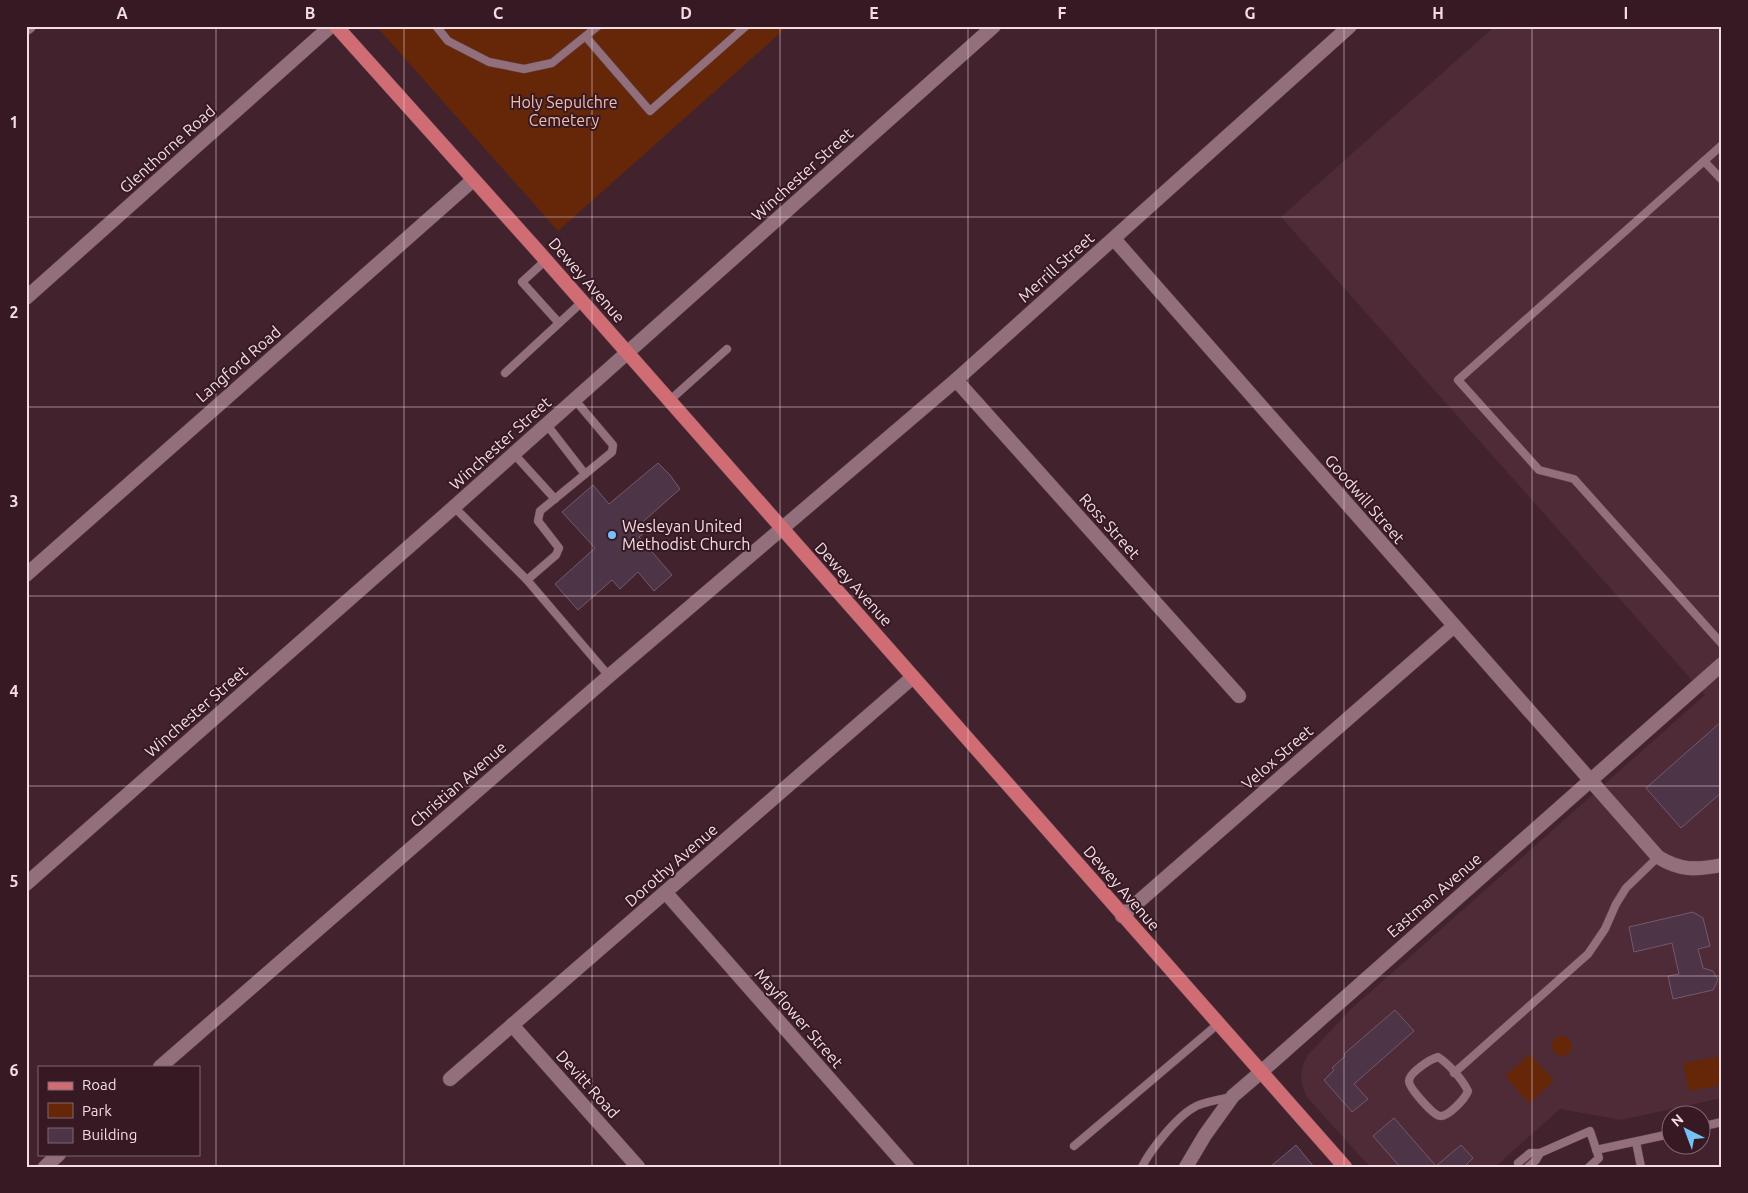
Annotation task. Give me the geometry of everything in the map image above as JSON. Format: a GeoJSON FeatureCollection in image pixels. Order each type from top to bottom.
{"type":"FeatureCollection","features":[{"type":"Feature","properties":{"kind":"main road","name":"Dewey Avenue"},"geometry":{"type":"LineString","coordinates":[[336,26],[546,260],[1345,1167]]}},
{"type":"Feature","properties":{"kind":"street","name":"Glenthorne Road"},"geometry":{"type":"LineString","coordinates":[[26,298],[331,26]]}},
{"type":"Feature","properties":{"kind":"street","name":"Winchester Street"},"geometry":{"type":"LineString","coordinates":[[26,884],[547,425],[994,26]]}},
{"type":"Feature","properties":{"kind":"street","name":"Merrill Street"},"geometry":{"type":"LineString","coordinates":[[781,529],[956,380],[1350,26]]}},
{"type":"Feature","properties":{"kind":"street","name":"Langford Road"},"geometry":{"type":"LineString","coordinates":[[26,575],[473,180]]}},
{"type":"Feature","properties":{"kind":"street","name":"Goodwill Street"},"geometry":{"type":"LineString","coordinates":[[1114,239],[1658,857]]}},
{"type":"Feature","properties":{"kind":"street","name":"Ross Street"},"geometry":{"type":"LineString","coordinates":[[956,380],[1239,696]]}},
{"type":"Feature","properties":{"kind":"street","name":"Christian Avenue"},"geometry":{"type":"LineString","coordinates":[[161,1066],[609,676],[781,529]]}},
{"type":"Feature","properties":{"kind":"street","name":"Velox Street"},"geometry":{"type":"LineString","coordinates":[[1122,916],[1454,626]]}},
{"type":"Feature","properties":{"kind":"street","name":"Eastman Avenue"},"geometry":{"type":"LineString","coordinates":[[1186,1167],[1205,1135],[1233,1096],[1722,664]]}},
{"type":"Feature","properties":{"kind":"street","name":"Dorothy Avenue"},"geometry":{"type":"LineString","coordinates":[[450,1079],[913,677]]}},
{"type":"Feature","properties":{"kind":"street"},"geometry":{"type":"LineString","coordinates":[[1658,857],[1672,865],[1687,869],[1722,865]]}},
{"type":"Feature","properties":{"kind":"street","name":"Mayflower Street"},"geometry":{"type":"LineString","coordinates":[[666,893],[907,1167]]}},
{"type":"Feature","properties":{"kind":"street","name":"Devitt Road"},"geometry":{"type":"LineString","coordinates":[[512,1025],[638,1167]]}},
{"type":"Feature","properties":{"kind":"street"},"geometry":{"type":"LineString","coordinates":[[45,1167],[57,1156]]}},
{"type":"Feature","properties":{"kind":"lane"},"geometry":{"type":"LineString","coordinates":[[436,26],[448,41],[489,62],[524,69],[552,63],[598,26]]}},
{"type":"Feature","properties":{"kind":"lane"},"geometry":{"type":"LineString","coordinates":[[586,37],[650,111],[746,26]]}},
{"type":"Feature","properties":{"kind":"lane"},"geometry":{"type":"LineString","coordinates":[[1722,145],[1458,380],[1540,470],[1574,479],[1722,644]]}},
{"type":"Feature","properties":{"kind":"lane"},"geometry":{"type":"LineString","coordinates":[[1704,160],[1722,180]]}},
{"type":"Feature","properties":{"kind":"lane"},"geometry":{"type":"LineString","coordinates":[[546,260],[522,282],[559,323]]}},
{"type":"Feature","properties":{"kind":"lane"},"geometry":{"type":"LineString","coordinates":[[505,373],[582,302]]}},
{"type":"Feature","properties":{"kind":"lane"},"geometry":{"type":"LineString","coordinates":[[669,401],[727,349]]}},
{"type":"Feature","properties":{"kind":"lane"},"geometry":{"type":"LineString","coordinates":[[527,580],[556,555],[559,548],[538,521],[540,511],[612,452],[613,445],[575,400]]}},
{"type":"Feature","properties":{"kind":"lane"},"geometry":{"type":"LineString","coordinates":[[547,425],[585,474]]}},
{"type":"Feature","properties":{"kind":"lane"},"geometry":{"type":"LineString","coordinates":[[514,454],[555,499]]}},
{"type":"Feature","properties":{"kind":"lane"},"geometry":{"type":"LineString","coordinates":[[454,507],[527,580],[609,676]]}},
{"type":"Feature","properties":{"kind":"lane"},"geometry":{"type":"LineString","coordinates":[[1454,1073],[1588,954],[1605,929],[1616,904],[1626,888],[1658,857]]}},
{"type":"Feature","properties":{"kind":"lane"},"geometry":{"type":"LineString","coordinates":[[1074,1146],[1218,1024]]}},
{"type":"Feature","properties":{"kind":"lane"},"geometry":{"type":"LineString","coordinates":[[1438,1057],[1443,1060],[1454,1073],[1468,1091],[1465,1098],[1446,1114],[1440,1116],[1428,1107],[1412,1088],[1409,1081],[1412,1075],[1431,1058],[1438,1057]]}},
{"type":"Feature","properties":{"kind":"lane"},"geometry":{"type":"LineString","coordinates":[[1142,1167],[1147,1156],[1193,1107],[1233,1096]]}},
{"type":"Feature","properties":{"kind":"lane"},"geometry":{"type":"LineString","coordinates":[[1518,1163],[1530,1153],[1540,1153],[1590,1131],[1600,1163],[1588,1167]]}},
{"type":"Feature","properties":{"kind":"lane"},"geometry":{"type":"LineString","coordinates":[[1596,1150],[1660,1136]]}},
{"type":"Feature","properties":{"kind":"lane"},"geometry":{"type":"LineString","coordinates":[[1636,1142],[1641,1167]]}},
{"type":"Feature","properties":{"kind":"lane"},"geometry":{"type":"LineString","coordinates":[[1528,1167],[1536,1160],[1540,1153]]}},
{"type":"Feature","properties":{"kind":"shaded area"},"geometry":{"type":"Polygon","coordinates":[[[1495,26],[1722,26],[1722,1098],[1685,1106],[1660,1106],[1660,1112],[1621,1120],[1560,1109],[1495,1167],[1370,1167],[1307,1097],[1302,1086],[1303,1065],[1308,1055],[1350,1010],[1705,695],[1281,217],[1495,26]]]}},
{"type":"Feature","properties":{"kind":"green space","name":"Holy Sepulchre Cemetery"},"geometry":{"type":"Polygon","coordinates":[[[376,26],[788,26],[558,231],[376,26]]]}},
{"type":"Feature","properties":{"kind":"green space"},"geometry":{"type":"Polygon","coordinates":[[[1562,1036],[1569,1039],[1572,1046],[1569,1053],[1562,1056],[1555,1053],[1552,1046],[1555,1039],[1562,1036]]]}},
{"type":"Feature","properties":{"kind":"green space"},"geometry":{"type":"Polygon","coordinates":[[[1530,1054],[1554,1081],[1529,1103],[1505,1076],[1530,1054]]]}},
{"type":"Feature","properties":{"kind":"green space"},"geometry":{"type":"Polygon","coordinates":[[[1722,1056],[1722,1085],[1689,1091],[1683,1063],[1722,1056]]]}},
{"type":"Feature","properties":{"kind":"building","name":"Wesleyan United Methodist Church"},"geometry":{"type":"Polygon","coordinates":[[[658,463],[680,489],[637,527],[643,534],[639,537],[672,575],[654,591],[638,572],[620,589],[612,580],[578,610],[555,584],[595,548],[562,512],[593,485],[609,504],[658,463]]]}},
{"type":"Feature","properties":{"kind":"building"},"geometry":{"type":"Polygon","coordinates":[[[1722,721],[1722,792],[1681,828],[1646,788],[1722,721]]]}},
{"type":"Feature","properties":{"kind":"building"},"geometry":{"type":"Polygon","coordinates":[[[1693,912],[1703,918],[1710,946],[1698,949],[1703,968],[1713,971],[1718,980],[1713,990],[1673,999],[1668,976],[1679,974],[1672,943],[1634,952],[1629,927],[1693,912]]]}},
{"type":"Feature","properties":{"kind":"building"},"geometry":{"type":"Polygon","coordinates":[[[1395,1010],[1414,1031],[1354,1084],[1368,1099],[1352,1112],[1324,1080],[1334,1070],[1332,1068],[1345,1056],[1344,1054],[1395,1010]]]}},
{"type":"Feature","properties":{"kind":"building"},"geometry":{"type":"Polygon","coordinates":[[[1394,1118],[1436,1166],[1461,1145],[1473,1158],[1464,1167],[1400,1167],[1373,1136],[1394,1118]]]}},
{"type":"Feature","properties":{"kind":"building"},"geometry":{"type":"Polygon","coordinates":[[[1296,1145],[1314,1167],[1270,1167],[1296,1145]]]}},
{"type":"Feature","properties":{"kind":"place","name":"Wesleyan United Methodist Church"},"geometry":{"type":"Point","coordinates":[612,535]}}]}
